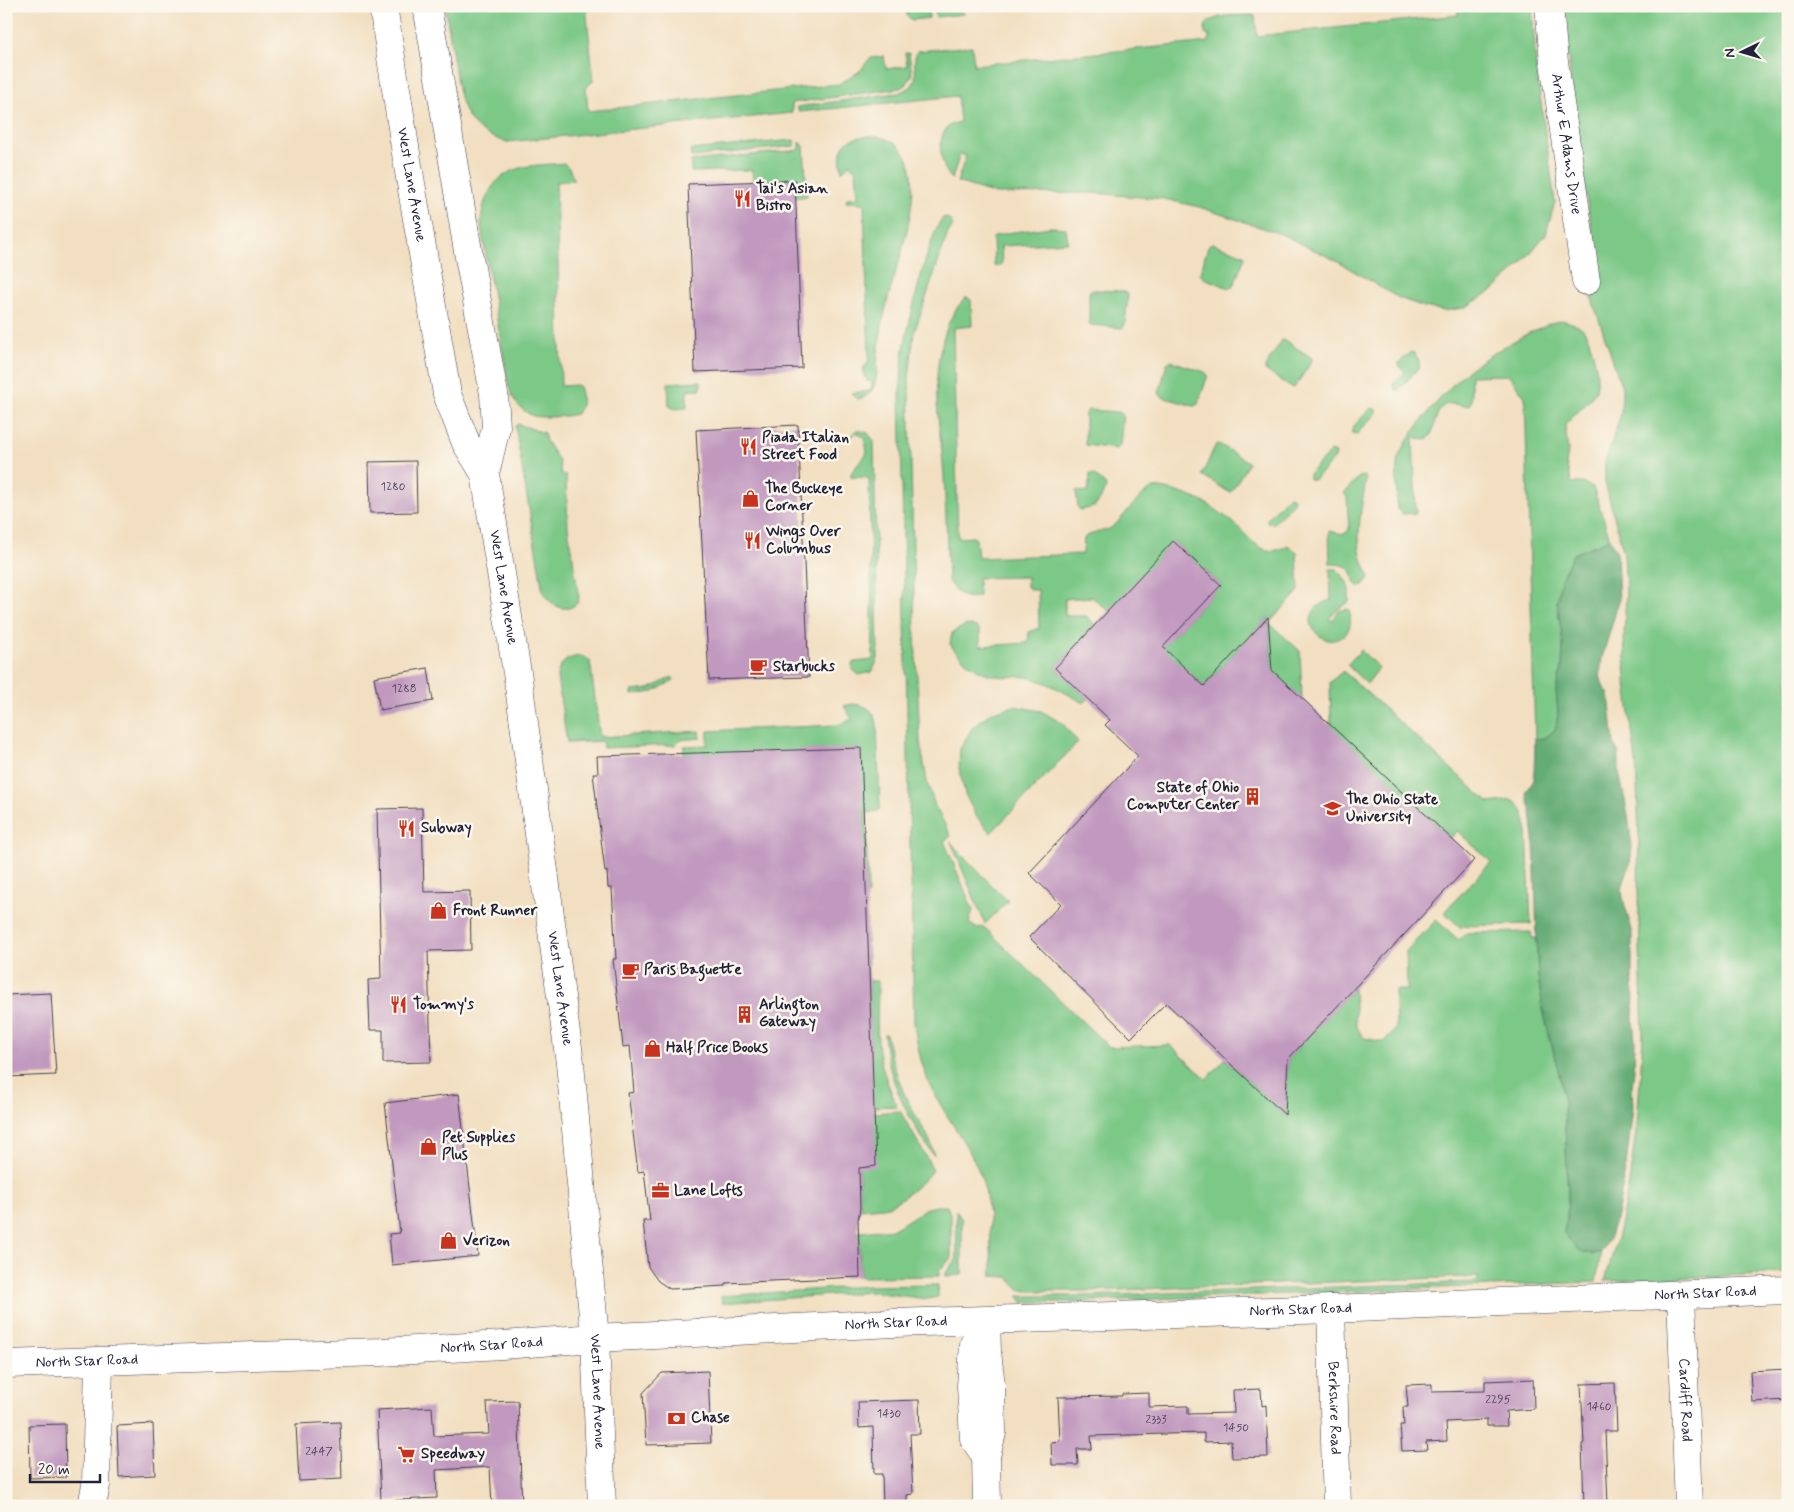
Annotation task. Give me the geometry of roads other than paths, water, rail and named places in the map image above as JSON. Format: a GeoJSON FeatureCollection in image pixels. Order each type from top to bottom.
{"type":"FeatureCollection","features":[{"type":"Feature","properties":{"kind":"street","name":"West Lane Avenue"},"geometry":{"type":"LineString","coordinates":[[383,6],[447,394],[466,443],[486,474]]}},
{"type":"Feature","properties":{"kind":"street","name":"West Lane Avenue"},"geometry":{"type":"LineString","coordinates":[[428,6],[469,257],[494,394],[496,427],[486,474],[518,679],[570,1063],[595,1338],[602,1506]]}},
{"type":"Feature","properties":{"kind":"street","name":"Arthur E Adams Drive"},"geometry":{"type":"LineString","coordinates":[[1549,6],[1554,62],[1586,281]]}},
{"type":"Feature","properties":{"kind":"street","name":"North Star Road"},"geometry":{"type":"LineString","coordinates":[[6,1364],[381,1352],[595,1338],[867,1324],[1331,1309],[1788,1290]]}},
{"type":"Feature","properties":{"kind":"street","name":"Cardiff Road"},"geometry":{"type":"LineString","coordinates":[[1681,1295],[1689,1506]]}},
{"type":"Feature","properties":{"kind":"street","name":"Berkshire Road"},"geometry":{"type":"LineString","coordinates":[[1331,1309],[1338,1506]]}},
{"type":"Feature","properties":{"kind":"street"},"geometry":{"type":"LineString","coordinates":[[980,1321],[974,1352],[971,1386],[974,1439],[986,1456],[987,1506]]}},
{"type":"Feature","properties":{"kind":"street"},"geometry":{"type":"LineString","coordinates":[[92,1506],[96,1485],[100,1362]]}},
{"type":"Feature","properties":{"kind":"place","name":"Tai's Asian Bistro"},"geometry":{"type":"Point","coordinates":[742,198]}},
{"type":"Feature","properties":{"kind":"place","name":"Piada Italian Street Food"},"geometry":{"type":"Point","coordinates":[748,447]}},
{"type":"Feature","properties":{"kind":"place","name":"The Buckeye Corner"},"geometry":{"type":"Point","coordinates":[751,498]}},
{"type":"Feature","properties":{"kind":"place","name":"Wings Over Columbus"},"geometry":{"type":"Point","coordinates":[752,541]}},
{"type":"Feature","properties":{"kind":"place","name":"Starbucks"},"geometry":{"type":"Point","coordinates":[759,667]}},
{"type":"Feature","properties":{"kind":"place","name":"State of Ohio Computer Center"},"geometry":{"type":"Point","coordinates":[1253,797]}},
{"type":"Feature","properties":{"kind":"place","name":"The Ohio State University"},"geometry":{"type":"Point","coordinates":[1332,809]}},
{"type":"Feature","properties":{"kind":"place","name":"Subway"},"geometry":{"type":"Point","coordinates":[407,828]}},
{"type":"Feature","properties":{"kind":"place","name":"Front Runner"},"geometry":{"type":"Point","coordinates":[439,911]}},
{"type":"Feature","properties":{"kind":"place","name":"Paris Baguette"},"geometry":{"type":"Point","coordinates":[630,970]}},
{"type":"Feature","properties":{"kind":"place","name":"Tommy's"},"geometry":{"type":"Point","coordinates":[399,1005]}},
{"type":"Feature","properties":{"kind":"place","name":"Arlington Gateway"},"geometry":{"type":"Point","coordinates":[745,1014]}},
{"type":"Feature","properties":{"kind":"place","name":"Half Price Books"},"geometry":{"type":"Point","coordinates":[652,1048]}},
{"type":"Feature","properties":{"kind":"place","name":"Pet Supplies Plus"},"geometry":{"type":"Point","coordinates":[428,1147]}},
{"type":"Feature","properties":{"kind":"place","name":"Lane Lofts"},"geometry":{"type":"Point","coordinates":[660,1191]}},
{"type":"Feature","properties":{"kind":"place","name":"Verizon"},"geometry":{"type":"Point","coordinates":[449,1241]}},
{"type":"Feature","properties":{"kind":"place","name":"Chase"},"geometry":{"type":"Point","coordinates":[677,1418]}},
{"type":"Feature","properties":{"kind":"place","name":"Speedway"},"geometry":{"type":"Point","coordinates":[407,1454]}}]}
